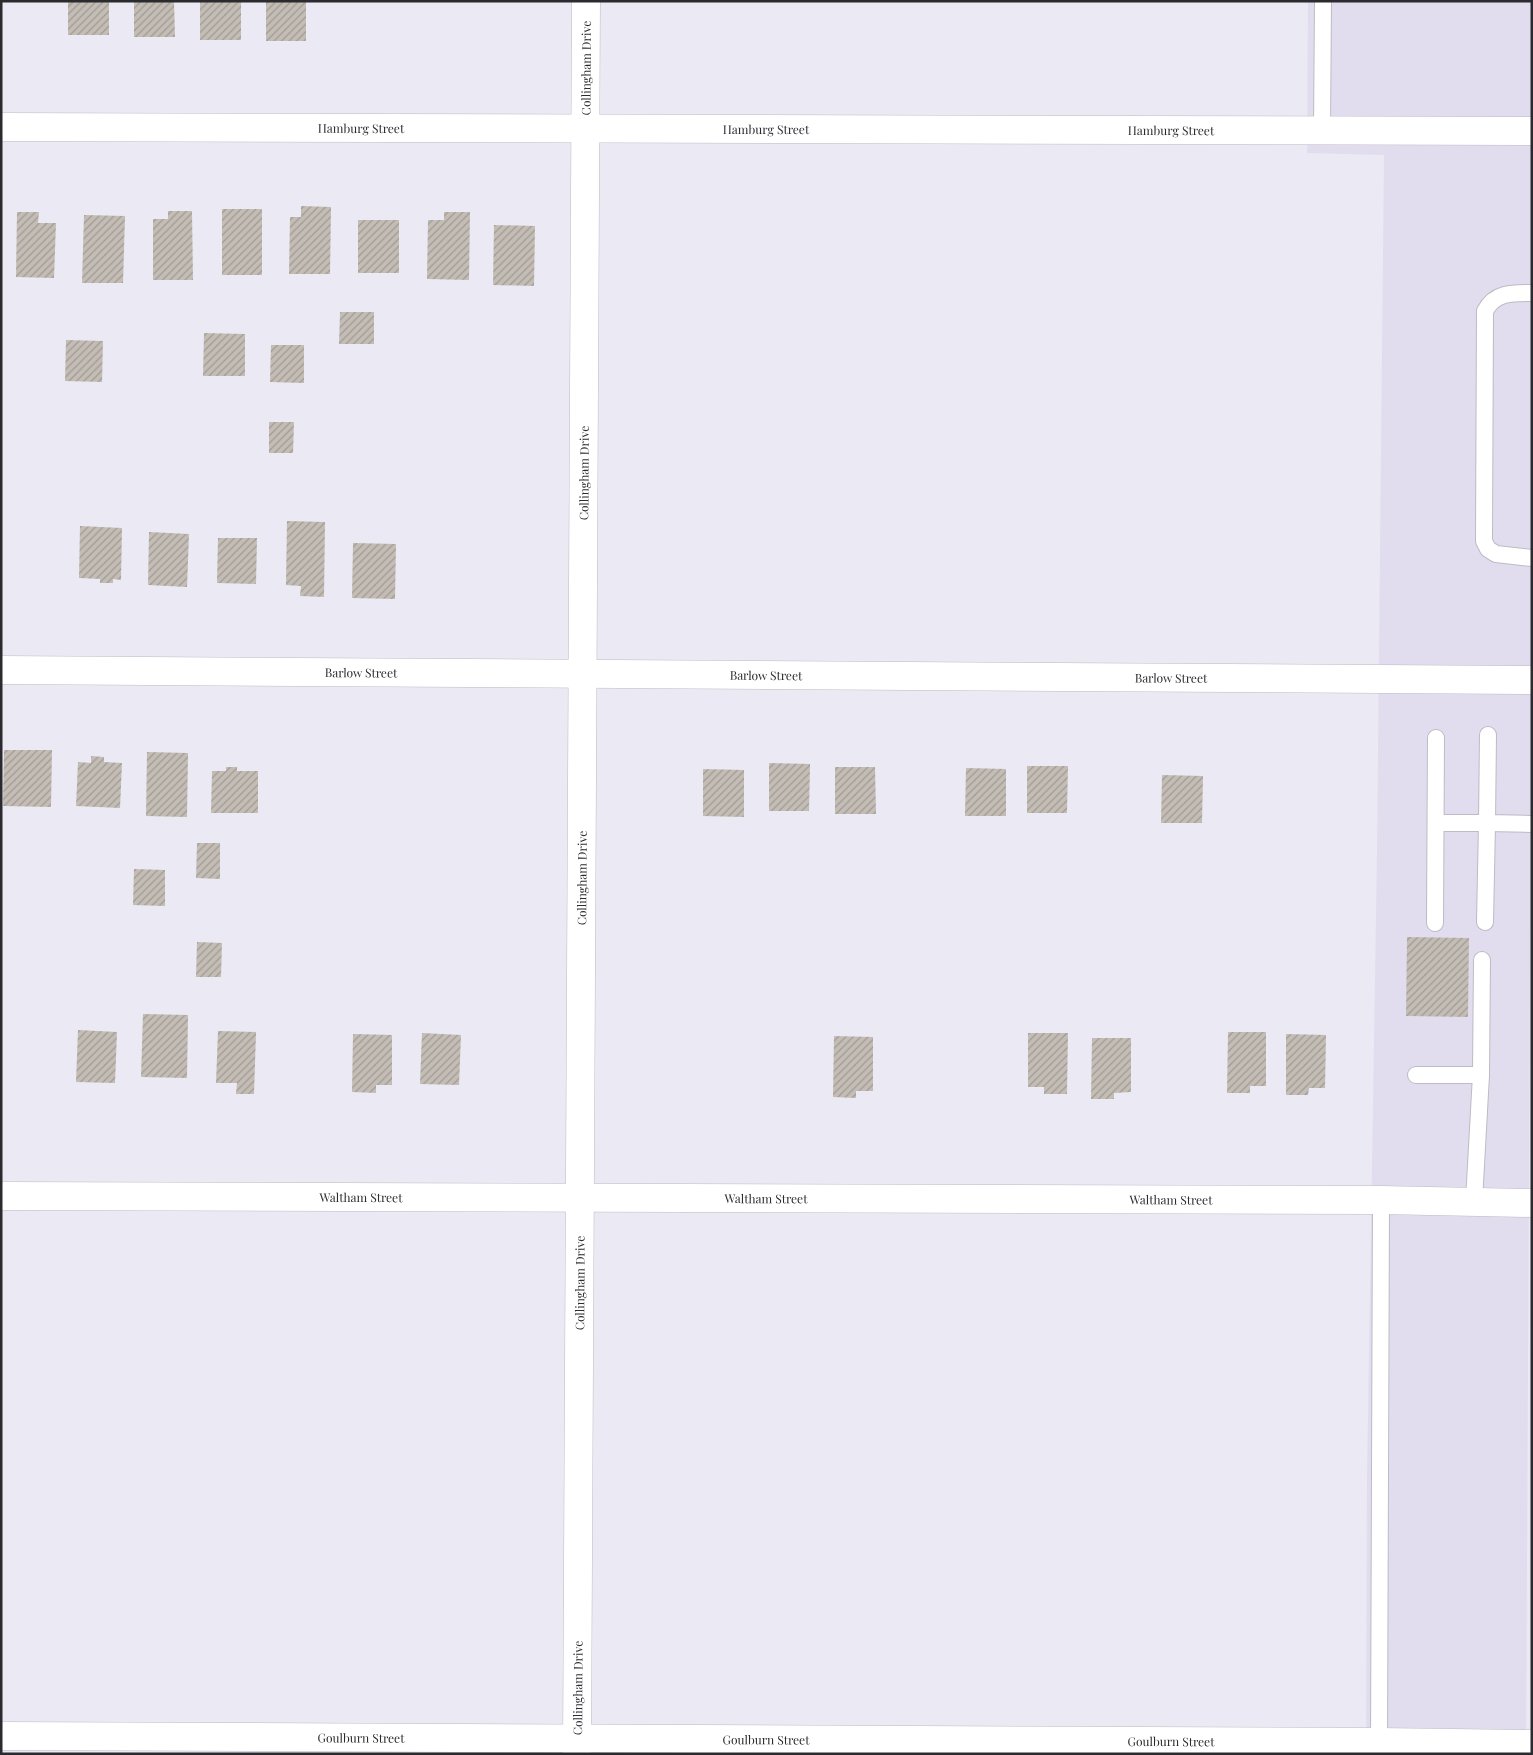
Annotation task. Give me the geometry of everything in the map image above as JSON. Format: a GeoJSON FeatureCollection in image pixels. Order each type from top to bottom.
{"type":"FeatureCollection","features":[{"type":"Feature","properties":{"kind":"street","name":"Collingham Drive"},"geometry":{"type":"LineString","coordinates":[[576,1746],[586,1]]}},
{"type":"Feature","properties":{"kind":"street","name":"Hamburg Street"},"geometry":{"type":"LineString","coordinates":[[1,127],[585,127],[1532,131]]}},
{"type":"Feature","properties":{"kind":"street","name":"Barlow Street"},"geometry":{"type":"LineString","coordinates":[[1,670],[1532,680]]}},
{"type":"Feature","properties":{"kind":"street","name":"Waltham Street"},"geometry":{"type":"LineString","coordinates":[[1,1196],[578,1196],[1532,1202]]}},
{"type":"Feature","properties":{"kind":"street","name":"Goulburn Street"},"geometry":{"type":"LineString","coordinates":[[1,1736],[576,1746],[1379,1748],[1532,1744]]}},
{"type":"Feature","properties":{"kind":"lane"},"geometry":{"type":"LineString","coordinates":[[1322,130],[1323,1]]}},
{"type":"Feature","properties":{"kind":"lane"},"geometry":{"type":"LineString","coordinates":[[1532,293],[1508,293],[1489,302],[1485,310],[1484,464],[1484,542],[1488,549],[1496,554],[1532,558]]}},
{"type":"Feature","properties":{"kind":"lane"},"geometry":{"type":"LineString","coordinates":[[1485,922],[1488,735]]}},
{"type":"Feature","properties":{"kind":"lane"},"geometry":{"type":"LineString","coordinates":[[1435,923],[1436,738]]}},
{"type":"Feature","properties":{"kind":"lane"},"geometry":{"type":"LineString","coordinates":[[1437,822],[1532,824]]}},
{"type":"Feature","properties":{"kind":"lane"},"geometry":{"type":"LineString","coordinates":[[1474,1201],[1481,1075],[1482,960]]}},
{"type":"Feature","properties":{"kind":"lane"},"geometry":{"type":"LineString","coordinates":[[1416,1075],[1481,1075]]}},
{"type":"Feature","properties":{"kind":"lane"},"geometry":{"type":"LineString","coordinates":[[1379,1748],[1381,1200]]}},
{"type":"Feature","properties":{"kind":"shaded area"},"geometry":{"type":"Polygon","coordinates":[[[1308,1],[1532,1],[1532,595],[1526,1754],[1366,1754],[1367,1480],[1377,853],[1384,155],[1307,153],[1308,1]]]}},
{"type":"Feature","properties":{"kind":"building"},"geometry":{"type":"Polygon","coordinates":[[[68,1],[109,1],[109,35],[68,35],[68,1]]]}},
{"type":"Feature","properties":{"kind":"building"},"geometry":{"type":"Polygon","coordinates":[[[134,1],[174,1],[175,37],[134,37],[134,1]]]}},
{"type":"Feature","properties":{"kind":"building"},"geometry":{"type":"Polygon","coordinates":[[[200,1],[241,1],[241,40],[200,40],[200,1]]]}},
{"type":"Feature","properties":{"kind":"building"},"geometry":{"type":"Polygon","coordinates":[[[266,1],[306,1],[306,41],[266,41],[266,1]]]}},
{"type":"Feature","properties":{"kind":"building"},"geometry":{"type":"Polygon","coordinates":[[[301,206],[331,207],[330,274],[289,274],[290,217],[301,217],[301,206]]]}},
{"type":"Feature","properties":{"kind":"building"},"geometry":{"type":"Polygon","coordinates":[[[222,209],[262,209],[262,275],[222,275],[222,209]]]}},
{"type":"Feature","properties":{"kind":"building"},"geometry":{"type":"Polygon","coordinates":[[[168,211],[192,211],[193,280],[153,280],[153,219],[168,219],[168,211]]]}},
{"type":"Feature","properties":{"kind":"building"},"geometry":{"type":"Polygon","coordinates":[[[17,212],[39,212],[38,223],[56,223],[54,278],[16,277],[17,212]]]}},
{"type":"Feature","properties":{"kind":"building"},"geometry":{"type":"Polygon","coordinates":[[[444,212],[470,212],[469,280],[427,279],[428,220],[444,220],[444,212]]]}},
{"type":"Feature","properties":{"kind":"building"},"geometry":{"type":"Polygon","coordinates":[[[84,215],[125,216],[123,283],[82,283],[84,215]]]}},
{"type":"Feature","properties":{"kind":"building"},"geometry":{"type":"Polygon","coordinates":[[[358,220],[399,220],[399,273],[358,273],[358,220]]]}},
{"type":"Feature","properties":{"kind":"building"},"geometry":{"type":"Polygon","coordinates":[[[494,225],[535,226],[534,286],[493,285],[494,225]]]}},
{"type":"Feature","properties":{"kind":"building"},"geometry":{"type":"Polygon","coordinates":[[[340,312],[374,312],[374,344],[339,344],[340,312]]]}},
{"type":"Feature","properties":{"kind":"building"},"geometry":{"type":"Polygon","coordinates":[[[204,333],[245,334],[245,376],[203,376],[204,333]]]}},
{"type":"Feature","properties":{"kind":"building"},"geometry":{"type":"Polygon","coordinates":[[[66,340],[103,341],[102,382],[65,381],[66,340]]]}},
{"type":"Feature","properties":{"kind":"building"},"geometry":{"type":"Polygon","coordinates":[[[271,345],[304,345],[304,383],[270,382],[271,345]]]}},
{"type":"Feature","properties":{"kind":"building"},"geometry":{"type":"Polygon","coordinates":[[[269,422],[294,422],[293,453],[269,453],[269,422]]]}},
{"type":"Feature","properties":{"kind":"building"},"geometry":{"type":"Polygon","coordinates":[[[287,521],[325,522],[324,597],[300,596],[301,586],[286,585],[287,521]]]}},
{"type":"Feature","properties":{"kind":"building"},"geometry":{"type":"Polygon","coordinates":[[[80,526],[122,528],[121,580],[113,579],[113,583],[100,583],[100,579],[79,578],[80,526]]]}},
{"type":"Feature","properties":{"kind":"building"},"geometry":{"type":"Polygon","coordinates":[[[149,532],[189,534],[187,587],[148,585],[149,532]]]}},
{"type":"Feature","properties":{"kind":"building"},"geometry":{"type":"Polygon","coordinates":[[[218,538],[257,538],[256,584],[217,583],[218,538]]]}},
{"type":"Feature","properties":{"kind":"building"},"geometry":{"type":"Polygon","coordinates":[[[353,543],[396,544],[395,599],[352,598],[353,543]]]}},
{"type":"Feature","properties":{"kind":"building"},"geometry":{"type":"Polygon","coordinates":[[[4,750],[52,750],[51,807],[3,806],[4,750]]]}},
{"type":"Feature","properties":{"kind":"building"},"geometry":{"type":"Polygon","coordinates":[[[147,752],[188,753],[187,817],[146,816],[147,752]]]}},
{"type":"Feature","properties":{"kind":"building"},"geometry":{"type":"Polygon","coordinates":[[[91,756],[104,757],[104,762],[122,763],[120,808],[76,806],[78,762],[91,763],[91,756]]]}},
{"type":"Feature","properties":{"kind":"building"},"geometry":{"type":"Polygon","coordinates":[[[769,763],[810,764],[809,811],[769,811],[769,763]]]}},
{"type":"Feature","properties":{"kind":"building"},"geometry":{"type":"Polygon","coordinates":[[[1027,766],[1068,766],[1067,813],[1027,813],[1027,766]]]}},
{"type":"Feature","properties":{"kind":"building"},"geometry":{"type":"Polygon","coordinates":[[[226,767],[237,767],[237,771],[258,771],[258,813],[211,813],[212,771],[226,771],[226,767]]]}},
{"type":"Feature","properties":{"kind":"building"},"geometry":{"type":"Polygon","coordinates":[[[835,767],[875,767],[876,814],[835,814],[835,767]]]}},
{"type":"Feature","properties":{"kind":"building"},"geometry":{"type":"Polygon","coordinates":[[[966,768],[1006,769],[1006,816],[965,816],[966,768]]]}},
{"type":"Feature","properties":{"kind":"building"},"geometry":{"type":"Polygon","coordinates":[[[703,769],[744,770],[744,817],[703,816],[703,769]]]}},
{"type":"Feature","properties":{"kind":"building"},"geometry":{"type":"Polygon","coordinates":[[[1162,775],[1203,776],[1202,823],[1161,823],[1162,775]]]}},
{"type":"Feature","properties":{"kind":"building"},"geometry":{"type":"Polygon","coordinates":[[[197,843],[220,843],[220,879],[196,878],[197,843]]]}},
{"type":"Feature","properties":{"kind":"building"},"geometry":{"type":"Polygon","coordinates":[[[134,869],[165,870],[165,906],[133,905],[134,869]]]}},
{"type":"Feature","properties":{"kind":"building"},"geometry":{"type":"Polygon","coordinates":[[[1407,937],[1469,938],[1468,1017],[1406,1016],[1407,937]]]}},
{"type":"Feature","properties":{"kind":"building"},"geometry":{"type":"Polygon","coordinates":[[[197,942],[222,943],[221,977],[196,977],[197,942]]]}},
{"type":"Feature","properties":{"kind":"building"},"geometry":{"type":"Polygon","coordinates":[[[143,1014],[188,1015],[187,1078],[141,1077],[143,1014]]]}},
{"type":"Feature","properties":{"kind":"building"},"geometry":{"type":"Polygon","coordinates":[[[78,1030],[117,1032],[115,1083],[76,1082],[78,1030]]]}},
{"type":"Feature","properties":{"kind":"building"},"geometry":{"type":"Polygon","coordinates":[[[218,1031],[256,1032],[254,1094],[236,1094],[237,1083],[216,1083],[218,1031]]]}},
{"type":"Feature","properties":{"kind":"building"},"geometry":{"type":"Polygon","coordinates":[[[1228,1032],[1266,1032],[1266,1086],[1250,1086],[1250,1093],[1227,1093],[1228,1032]]]}},
{"type":"Feature","properties":{"kind":"building"},"geometry":{"type":"Polygon","coordinates":[[[422,1033],[461,1035],[459,1085],[420,1084],[422,1033]]]}},
{"type":"Feature","properties":{"kind":"building"},"geometry":{"type":"Polygon","coordinates":[[[1028,1033],[1068,1033],[1067,1094],[1044,1094],[1044,1087],[1028,1087],[1028,1033]]]}},
{"type":"Feature","properties":{"kind":"building"},"geometry":{"type":"Polygon","coordinates":[[[353,1034],[392,1035],[392,1085],[376,1085],[376,1093],[352,1092],[353,1034]]]}},
{"type":"Feature","properties":{"kind":"building"},"geometry":{"type":"Polygon","coordinates":[[[1286,1034],[1326,1035],[1325,1088],[1309,1088],[1308,1095],[1286,1095],[1286,1034]]]}},
{"type":"Feature","properties":{"kind":"building"},"geometry":{"type":"Polygon","coordinates":[[[834,1036],[873,1037],[873,1091],[856,1091],[856,1098],[833,1097],[834,1036]]]}},
{"type":"Feature","properties":{"kind":"building"},"geometry":{"type":"Polygon","coordinates":[[[1092,1038],[1131,1038],[1131,1092],[1114,1093],[1114,1099],[1091,1099],[1092,1038]]]}}]}
